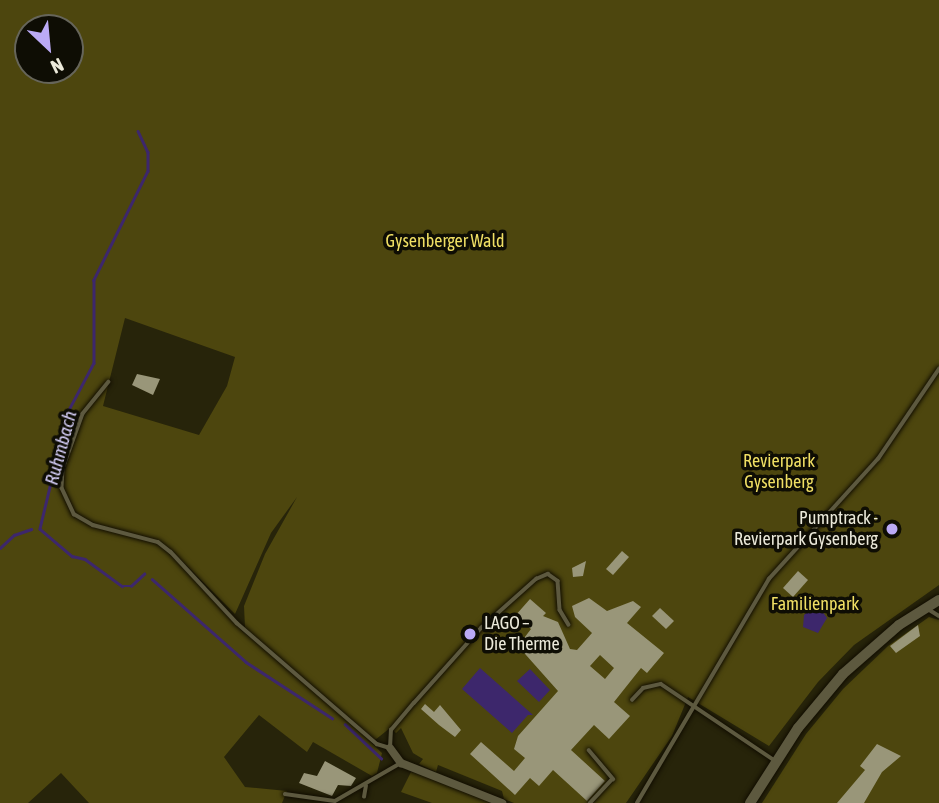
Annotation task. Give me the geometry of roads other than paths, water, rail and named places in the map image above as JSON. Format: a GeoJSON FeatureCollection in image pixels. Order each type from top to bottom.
{"type":"FeatureCollection","features":[{"type":"Feature","properties":{"kind":"main road"},"geometry":{"type":"LineString","coordinates":[[750,803],[776,761],[843,674],[876,643],[939,600]]}},
{"type":"Feature","properties":{"kind":"street"},"geometry":{"type":"LineString","coordinates":[[390,748],[401,763],[502,803]]}},
{"type":"Feature","properties":{"kind":"lane"},"geometry":{"type":"LineString","coordinates":[[637,803],[769,579],[878,459],[939,369]]}},
{"type":"Feature","properties":{"kind":"lane"},"geometry":{"type":"LineString","coordinates":[[109,383],[83,414],[66,459],[62,488],[74,514],[93,525],[158,542],[172,552],[262,646],[377,744],[390,748],[391,730],[414,703],[481,628],[536,579],[548,574],[558,581],[560,610],[569,625]]}},
{"type":"Feature","properties":{"kind":"lane"},"geometry":{"type":"LineString","coordinates":[[927,607],[939,616]]}},
{"type":"Feature","properties":{"kind":"lane"},"geometry":{"type":"LineString","coordinates":[[632,700],[642,688],[661,684],[776,761]]}},
{"type":"Feature","properties":{"kind":"lane"},"geometry":{"type":"LineString","coordinates":[[589,750],[613,779],[591,803]]}},
{"type":"Feature","properties":{"kind":"lane"},"geometry":{"type":"LineString","coordinates":[[285,794],[334,802],[366,786],[401,763]]}},
{"type":"Feature","properties":{"kind":"lane"},"geometry":{"type":"LineString","coordinates":[[364,797],[366,786]]}},
{"type":"Feature","properties":{"kind":"waterway","name":"Ruhmbach"},"geometry":{"type":"LineString","coordinates":[[138,131],[148,152],[148,171],[94,280],[94,363],[68,412],[40,529],[72,556],[85,559],[122,586],[131,586],[144,574]]}},
{"type":"Feature","properties":{"kind":"waterway"},"geometry":{"type":"LineString","coordinates":[[0,548],[14,535],[31,529]]}},
{"type":"Feature","properties":{"kind":"waterway","name":"Ruhmbach"},"geometry":{"type":"LineString","coordinates":[[152,579],[246,662],[332,718]]}},
{"type":"Feature","properties":{"kind":"waterway","name":"Ruhmbach"},"geometry":{"type":"LineString","coordinates":[[345,724],[381,758]]}},
{"type":"Feature","properties":{"kind":"place","name":"Pumptrack - Revierpark Gysenberg"},"geometry":{"type":"Point","coordinates":[892,529]}},
{"type":"Feature","properties":{"kind":"place","name":"LAGO – Die Therme"},"geometry":{"type":"Point","coordinates":[470,634]}},
{"type":"Feature","properties":{"kind":"park label","name":"Gysenberger Wald"},"geometry":{"type":"Point","coordinates":[445,241]}},
{"type":"Feature","properties":{"kind":"park label","name":"Revierpark Gysenberg"},"geometry":{"type":"Point","coordinates":[779,472]}},
{"type":"Feature","properties":{"kind":"park label","name":"Familienpark"},"geometry":{"type":"Point","coordinates":[815,604]}}]}
